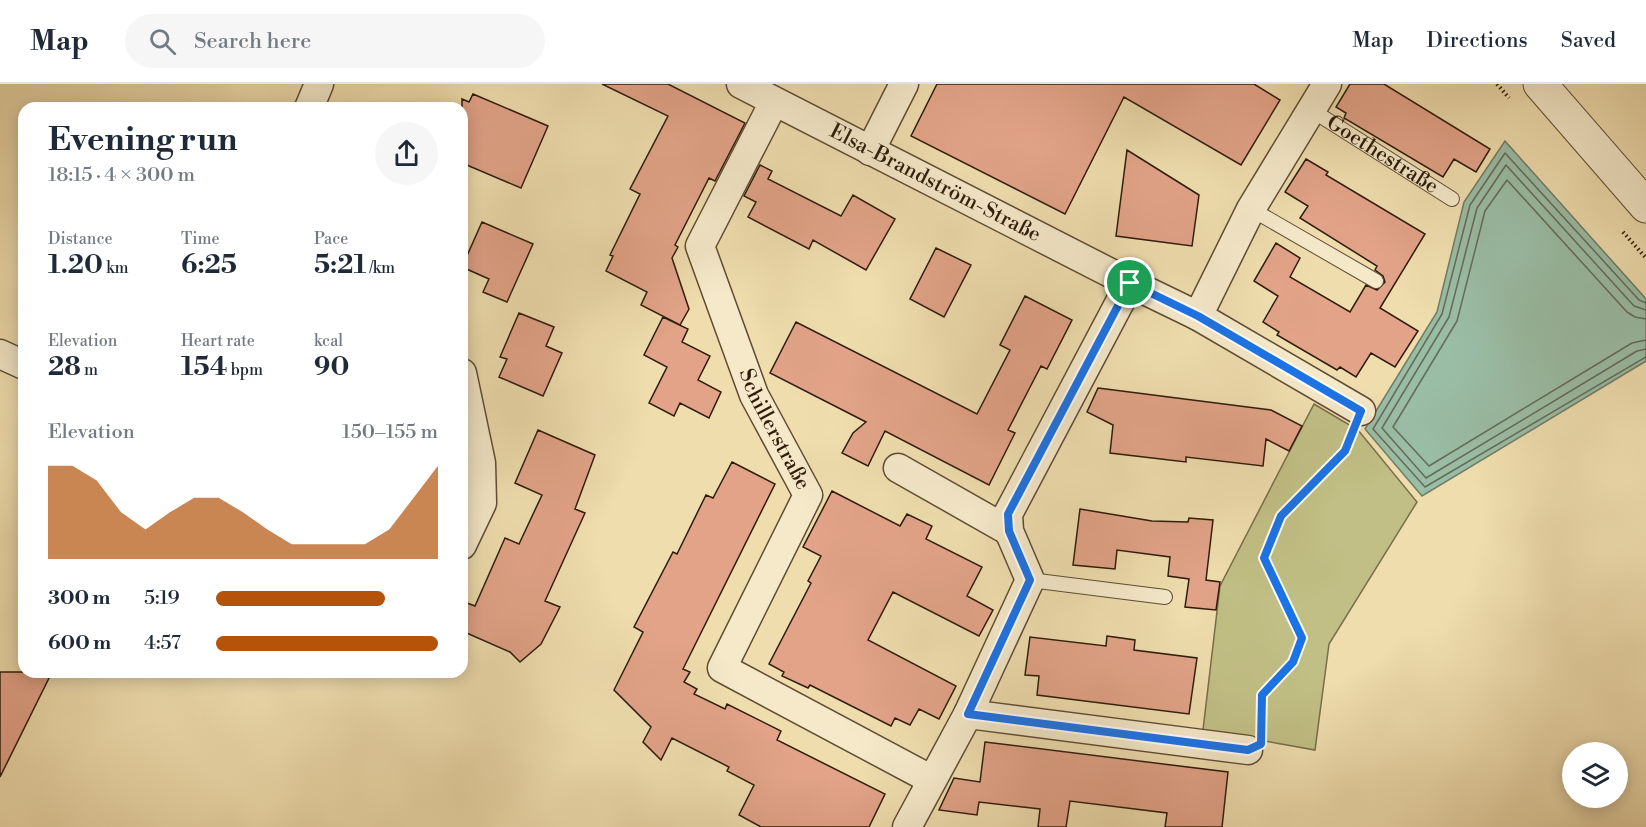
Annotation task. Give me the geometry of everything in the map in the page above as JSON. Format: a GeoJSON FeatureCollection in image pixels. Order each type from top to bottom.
{"type":"FeatureCollection","features":[{"type":"Feature","properties":{"kind":"street"},"geometry":{"type":"LineString","coordinates":[[312,102],[319,84]]}},
{"type":"Feature","properties":{"kind":"street","name":"Elsa-Brandström-Straße"},"geometry":{"type":"LineString","coordinates":[[741,84],[1130,283]]}},
{"type":"Feature","properties":{"kind":"street"},"geometry":{"type":"LineString","coordinates":[[870,151],[904,84]]}},
{"type":"Feature","properties":{"kind":"street","name":"Goethestraße"},"geometry":{"type":"LineString","coordinates":[[1198,316],[1251,209],[1313,111],[1326,84]]}},
{"type":"Feature","properties":{"kind":"street"},"geometry":{"type":"LineString","coordinates":[[1540,84],[1646,206]]}},
{"type":"Feature","properties":{"kind":"street","name":"Schillerstraße"},"geometry":{"type":"LineString","coordinates":[[774,102],[700,246],[754,394],[808,495],[722,668],[932,780]]}},
{"type":"Feature","properties":{"kind":"street"},"geometry":{"type":"LineString","coordinates":[[907,827],[968,714],[1030,580],[1009,531],[1008,514],[1130,283],[1198,316],[1361,411]]}},
{"type":"Feature","properties":{"kind":"street"},"geometry":{"type":"LineString","coordinates":[[0,354],[18,362]]}},
{"type":"Feature","properties":{"kind":"street"},"geometry":{"type":"LineString","coordinates":[[468,402],[481,463],[482,503],[468,532]]}},
{"type":"Feature","properties":{"kind":"street"},"geometry":{"type":"LineString","coordinates":[[898,468],[1009,531]]}},
{"type":"Feature","properties":{"kind":"street"},"geometry":{"type":"LineString","coordinates":[[968,714],[1248,750]]}},
{"type":"Feature","properties":{"kind":"lane","name":"Goethestraße"},"geometry":{"type":"LineString","coordinates":[[1313,111],[1452,199]]}},
{"type":"Feature","properties":{"kind":"lane"},"geometry":{"type":"LineString","coordinates":[[1251,209],[1376,281]]}},
{"type":"Feature","properties":{"kind":"lane"},"geometry":{"type":"LineString","coordinates":[[1030,580],[1165,597]]}},
{"type":"Feature","properties":{"kind":"path"},"geometry":{"type":"LineString","coordinates":[[1248,750],[1261,744],[1262,695],[1293,662],[1302,638],[1264,558],[1281,516],[1345,451],[1361,411]]}},
{"type":"Feature","properties":{"kind":"shaded area"},"geometry":{"type":"Polygon","coordinates":[[[1314,404],[1358,430],[1417,502],[1329,644],[1315,750],[1203,730],[1220,586],[1314,404]]]}},
{"type":"Feature","properties":{"kind":"water"},"geometry":{"type":"Polygon","coordinates":[[[1505,141],[1646,299],[1646,361],[1422,496],[1365,429],[1437,312],[1464,202],[1505,141]]]}},
{"type":"Feature","properties":{"kind":"building"},"geometry":{"type":"Polygon","coordinates":[[[602,84],[668,84],[745,123],[715,181],[709,178],[675,245],[678,247],[672,258],[689,309],[680,325],[641,305],[647,292],[606,271],[613,256],[610,255],[640,194],[630,189],[668,116],[602,84]]]}},
{"type":"Feature","properties":{"kind":"building"},"geometry":{"type":"Polygon","coordinates":[[[937,84],[1254,84],[1280,100],[1241,165],[1124,97],[1065,214],[911,136],[937,84]]]}},
{"type":"Feature","properties":{"kind":"building"},"geometry":{"type":"Polygon","coordinates":[[[1350,84],[1384,84],[1490,149],[1476,172],[1454,159],[1443,177],[1344,118],[1346,113],[1336,107],[1350,84]]]}},
{"type":"Feature","properties":{"kind":"building"},"geometry":{"type":"Polygon","coordinates":[[[473,94],[548,126],[521,188],[468,166],[468,102],[462,102],[462,99],[469,102],[473,94]]]}},
{"type":"Feature","properties":{"kind":"building"},"geometry":{"type":"Polygon","coordinates":[[[1127,150],[1199,195],[1192,246],[1116,236],[1127,150]]]}},
{"type":"Feature","properties":{"kind":"building"},"geometry":{"type":"Polygon","coordinates":[[[1306,159],[1328,172],[1326,175],[1425,234],[1380,308],[1418,331],[1395,367],[1371,353],[1356,377],[1340,367],[1337,370],[1277,335],[1279,332],[1263,322],[1278,296],[1254,281],[1276,243],[1300,258],[1290,277],[1350,312],[1366,285],[1377,290],[1385,282],[1383,276],[1375,270],[1377,266],[1300,218],[1308,206],[1285,192],[1306,159]]]}},
{"type":"Feature","properties":{"kind":"building"},"geometry":{"type":"Polygon","coordinates":[[[760,165],[772,171],[768,179],[841,216],[853,195],[895,219],[866,270],[813,240],[809,249],[748,217],[756,202],[744,196],[760,165]]]}},
{"type":"Feature","properties":{"kind":"building"},"geometry":{"type":"Polygon","coordinates":[[[482,222],[533,244],[507,302],[483,292],[489,279],[468,270],[468,254],[482,222]]]}},
{"type":"Feature","properties":{"kind":"building"},"geometry":{"type":"Polygon","coordinates":[[[936,248],[971,265],[944,317],[910,299],[936,248]]]}},
{"type":"Feature","properties":{"kind":"building"},"geometry":{"type":"Polygon","coordinates":[[[1025,296],[1072,320],[1047,369],[1041,366],[1008,430],[1015,433],[989,485],[885,431],[868,466],[842,453],[853,433],[866,422],[770,373],[796,322],[977,414],[1010,350],[1000,345],[1025,296]]]}},
{"type":"Feature","properties":{"kind":"building"},"geometry":{"type":"Polygon","coordinates":[[[519,313],[554,327],[546,346],[562,353],[543,396],[499,377],[507,359],[500,357],[519,313]]]}},
{"type":"Feature","properties":{"kind":"building"},"geometry":{"type":"Polygon","coordinates":[[[663,317],[688,329],[682,342],[710,356],[698,380],[721,392],[709,418],[680,403],[674,416],[649,403],[667,367],[644,355],[663,317]]]}},
{"type":"Feature","properties":{"kind":"building"},"geometry":{"type":"Polygon","coordinates":[[[1098,388],[1271,410],[1302,426],[1289,451],[1266,439],[1263,466],[1186,457],[1186,462],[1110,453],[1113,425],[1087,412],[1098,388]]]}},
{"type":"Feature","properties":{"kind":"building"},"geometry":{"type":"Polygon","coordinates":[[[538,430],[595,455],[575,509],[585,513],[545,601],[560,607],[541,644],[520,662],[510,652],[468,634],[468,603],[475,606],[505,538],[519,544],[542,495],[515,483],[538,430]]]}},
{"type":"Feature","properties":{"kind":"building"},"geometry":{"type":"Polygon","coordinates":[[[732,462],[775,484],[683,669],[690,672],[684,682],[697,689],[694,694],[725,709],[727,704],[781,731],[777,740],[885,794],[869,827],[761,827],[739,815],[754,785],[727,771],[729,767],[672,738],[661,760],[643,742],[651,727],[614,690],[643,632],[634,627],[673,552],[677,554],[706,495],[713,498],[732,462]]]}},
{"type":"Feature","properties":{"kind":"building"},"geometry":{"type":"Polygon","coordinates":[[[832,491],[900,526],[907,514],[932,526],[926,539],[982,567],[967,596],[993,610],[979,636],[893,592],[868,640],[956,686],[939,719],[919,709],[910,725],[895,718],[891,726],[810,685],[808,688],[782,676],[784,672],[769,664],[811,583],[808,581],[821,556],[803,547],[832,491]]]}},
{"type":"Feature","properties":{"kind":"building"},"geometry":{"type":"Polygon","coordinates":[[[1080,509],[1152,521],[1188,522],[1189,518],[1213,520],[1206,580],[1220,582],[1216,610],[1185,607],[1189,579],[1168,576],[1170,557],[1117,550],[1115,569],[1073,565],[1080,509]]]}},
{"type":"Feature","properties":{"kind":"building"},"geometry":{"type":"Polygon","coordinates":[[[1107,636],[1135,640],[1134,650],[1197,658],[1189,714],[1037,695],[1039,676],[1025,675],[1030,637],[1106,646],[1107,636]]]}},
{"type":"Feature","properties":{"kind":"building"},"geometry":{"type":"Polygon","coordinates":[[[0,672],[18,672],[18,678],[49,678],[0,777],[0,672]]]}},
{"type":"Feature","properties":{"kind":"building"},"geometry":{"type":"Polygon","coordinates":[[[985,742],[1228,772],[1222,827],[1165,827],[1167,813],[1070,801],[1066,827],[1038,827],[1040,809],[979,802],[977,815],[939,810],[954,778],[980,782],[985,742]]]}},
{"type":"Feature","properties":{"kind":"route"},"geometry":{"type":"LineString","coordinates":[[1130,283],[1198,316],[1361,411],[1345,451],[1281,516],[1264,558],[1302,638],[1293,662],[1262,695],[1261,744],[1248,750],[968,714],[1030,580],[1009,531],[1008,514],[1130,283]]}}]}
